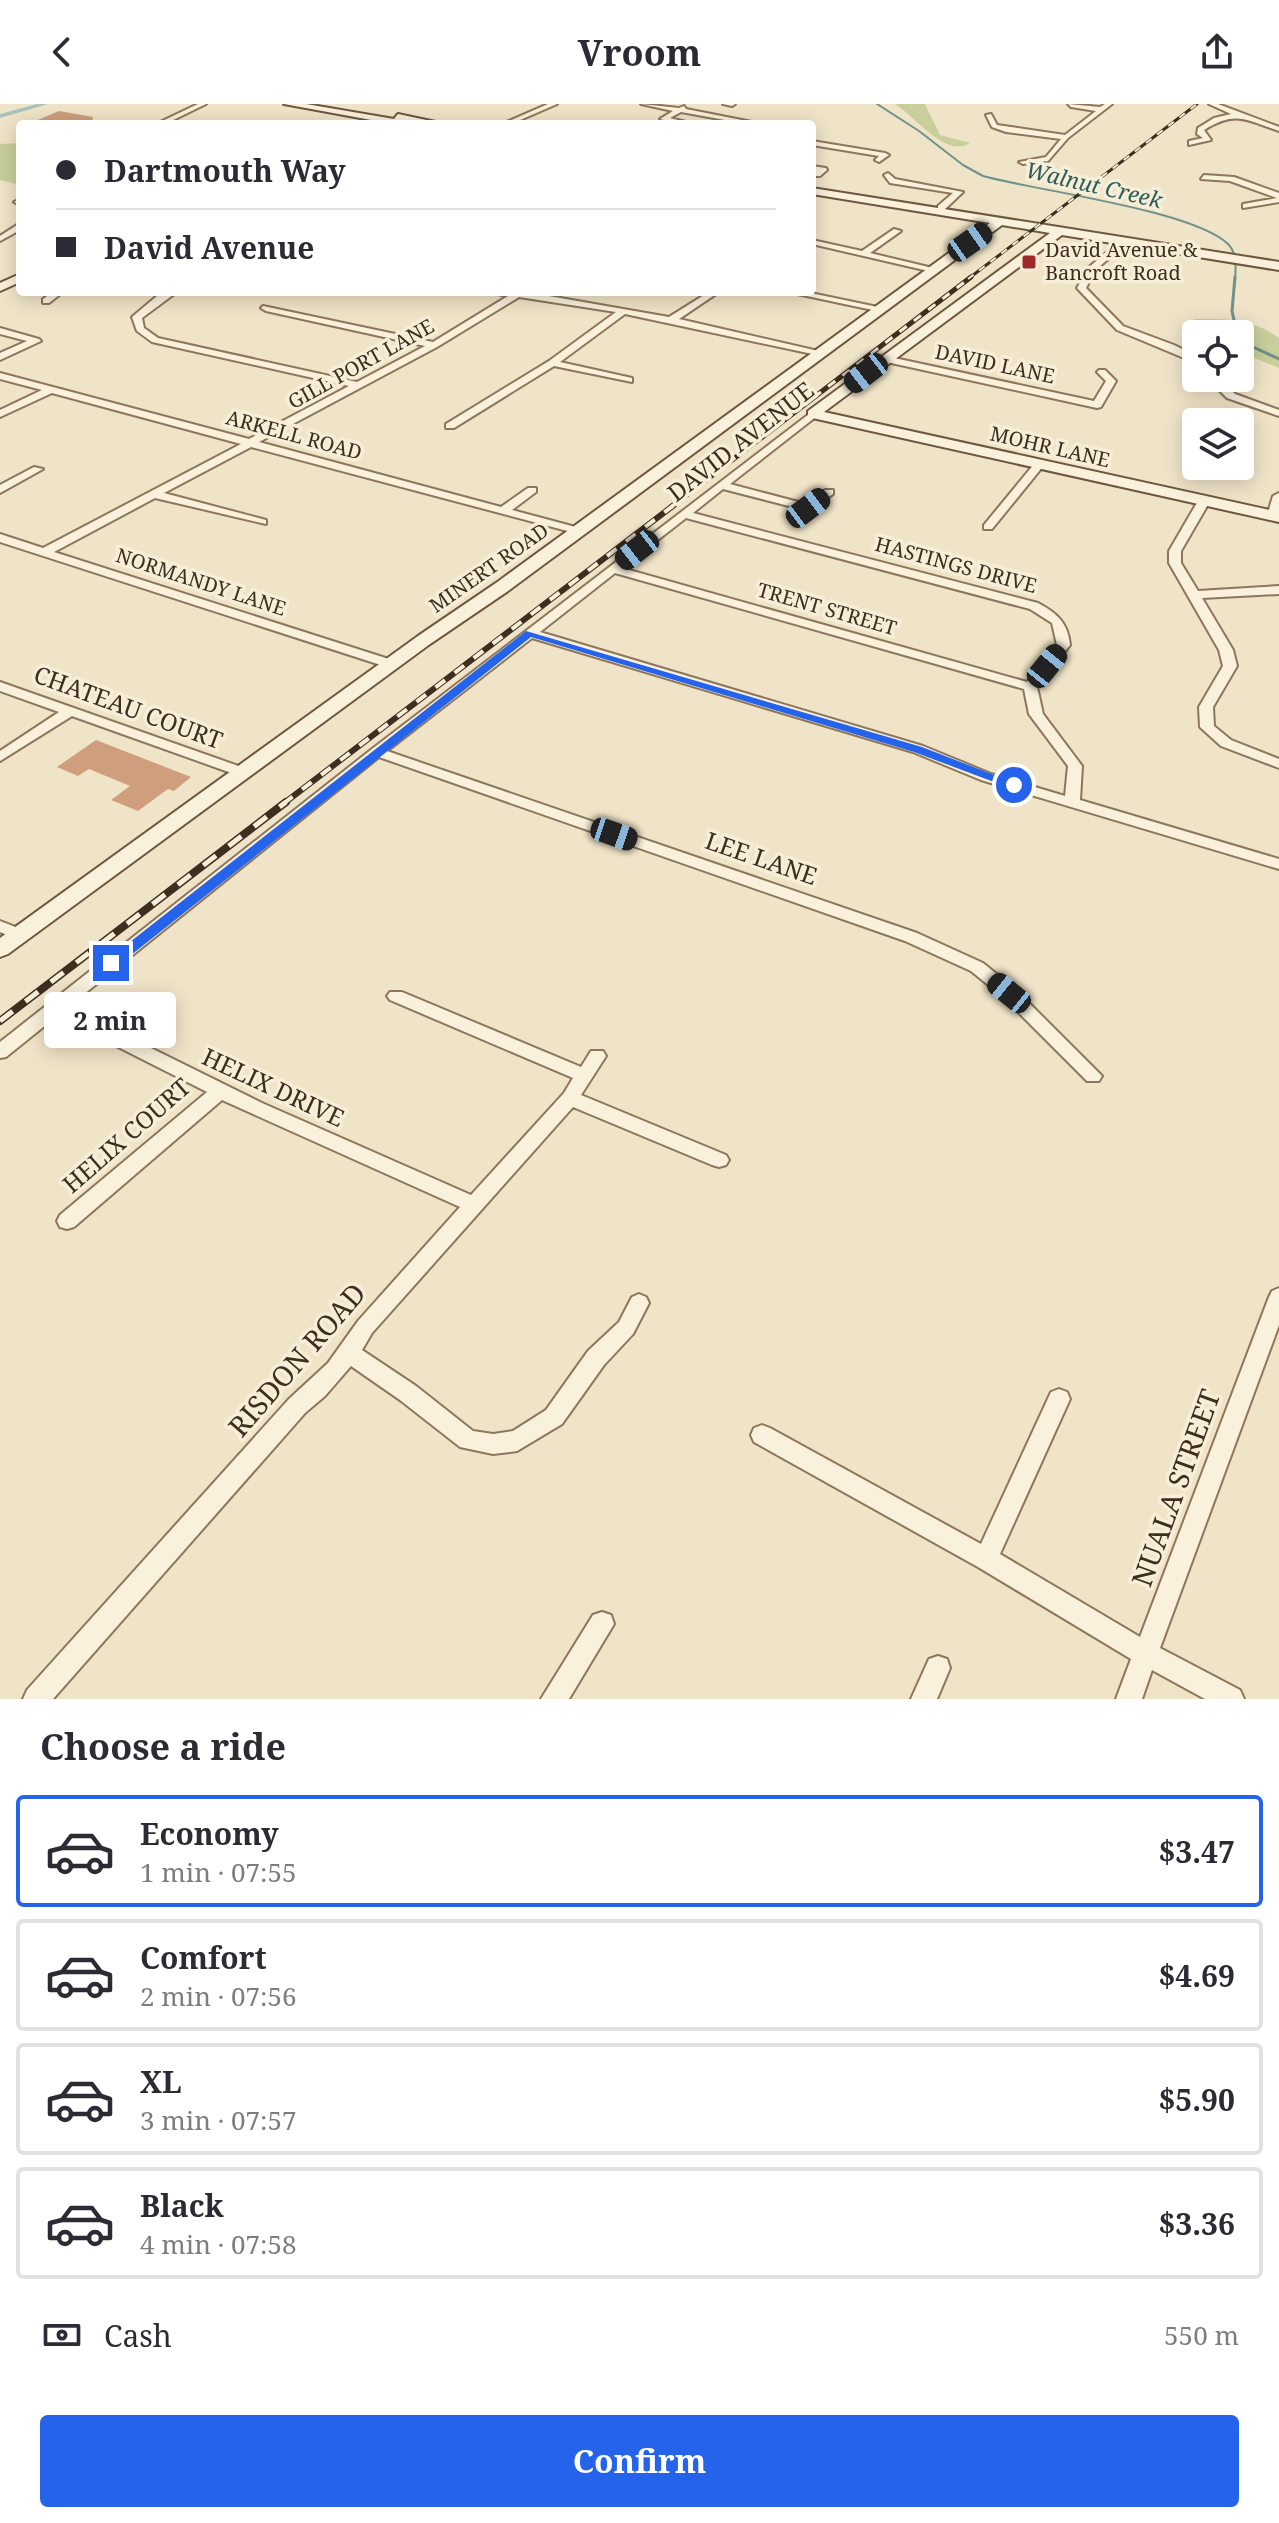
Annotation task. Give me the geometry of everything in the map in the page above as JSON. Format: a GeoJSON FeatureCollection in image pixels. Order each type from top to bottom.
{"type":"FeatureCollection","features":[{"type":"Feature","properties":{"kind":"street"},"geometry":{"type":"LineString","coordinates":[[168,120],[203,104]]}},
{"type":"Feature","properties":{"kind":"street"},"geometry":{"type":"LineString","coordinates":[[289,104],[412,120]]}},
{"type":"Feature","properties":{"kind":"street"},"geometry":{"type":"LineString","coordinates":[[369,114],[404,104]]}},
{"type":"Feature","properties":{"kind":"street"},"geometry":{"type":"LineString","coordinates":[[515,120],[554,104]]}},
{"type":"Feature","properties":{"kind":"street"},"geometry":{"type":"LineString","coordinates":[[646,104],[737,120]]}},
{"type":"Feature","properties":{"kind":"street"},"geometry":{"type":"LineString","coordinates":[[669,120],[663,119],[693,104]]}},
{"type":"Feature","properties":{"kind":"street"},"geometry":{"type":"LineString","coordinates":[[1023,162],[1048,159],[1066,137],[1109,104]]}},
{"type":"Feature","properties":{"kind":"street"},"geometry":{"type":"LineString","coordinates":[[1212,104],[1279,129]]}},
{"type":"Feature","properties":{"kind":"street"},"geometry":{"type":"LineString","coordinates":[[1222,108],[1235,104]]}},
{"type":"Feature","properties":{"kind":"street"},"geometry":{"type":"LineString","coordinates":[[1071,105],[1099,109]]}},
{"type":"Feature","properties":{"kind":"street"},"geometry":{"type":"LineString","coordinates":[[319,107],[341,108],[394,120]]}},
{"type":"Feature","properties":{"kind":"street"},"geometry":{"type":"LineString","coordinates":[[319,107],[337,117],[336,120]]}},
{"type":"Feature","properties":{"kind":"street"},"geometry":{"type":"LineString","coordinates":[[1192,143],[1209,139],[1201,134],[1200,129],[1216,119],[1238,114]]}},
{"type":"Feature","properties":{"kind":"street"},"geometry":{"type":"LineString","coordinates":[[989,115],[994,126],[1006,130],[1066,137]]}},
{"type":"Feature","properties":{"kind":"street"},"geometry":{"type":"LineString","coordinates":[[816,144],[885,155],[879,160]]}},
{"type":"Feature","properties":{"kind":"street"},"geometry":{"type":"LineString","coordinates":[[888,175],[893,181],[959,192],[941,208]]}},
{"type":"Feature","properties":{"kind":"street"},"geometry":{"type":"LineString","coordinates":[[1204,177],[1231,179],[1279,198]]}},
{"type":"Feature","properties":{"kind":"street"},"geometry":{"type":"LineString","coordinates":[[816,190],[1001,220]]}},
{"type":"Feature","properties":{"kind":"street"},"geometry":{"type":"LineString","coordinates":[[816,190],[1279,266]]}},
{"type":"Feature","properties":{"kind":"street"},"geometry":{"type":"LineString","coordinates":[[1246,206],[1279,198]]}},
{"type":"Feature","properties":{"kind":"street","name":"MINERT ROAD"},"geometry":{"type":"LineString","coordinates":[[0,949],[390,664],[579,531],[1001,220]]}},
{"type":"Feature","properties":{"kind":"street","name":"DAVID AVENUE"},"geometry":{"type":"LineString","coordinates":[[0,1052],[530,633],[885,359],[1061,230]]}},
{"type":"Feature","properties":{"kind":"street"},"geometry":{"type":"LineString","coordinates":[[862,255],[897,231]]}},
{"type":"Feature","properties":{"kind":"street"},"geometry":{"type":"LineString","coordinates":[[1125,242],[1081,281],[1081,288],[1120,328],[1182,353]]}},
{"type":"Feature","properties":{"kind":"street"},"geometry":{"type":"LineString","coordinates":[[816,243],[934,271]]}},
{"type":"Feature","properties":{"kind":"street"},"geometry":{"type":"LineString","coordinates":[[46,301],[53,296]]}},
{"type":"Feature","properties":{"kind":"street"},"geometry":{"type":"LineString","coordinates":[[166,296],[137,317],[140,329],[155,340],[358,385]]}},
{"type":"Feature","properties":{"kind":"street","name":"GILL PORT LANE"},"geometry":{"type":"LineString","coordinates":[[45,552],[434,345],[515,296]]}},
{"type":"Feature","properties":{"kind":"street"},"geometry":{"type":"LineString","coordinates":[[536,296],[822,353]]}},
{"type":"Feature","properties":{"kind":"street"},"geometry":{"type":"LineString","coordinates":[[668,322],[709,296]]}},
{"type":"Feature","properties":{"kind":"street"},"geometry":{"type":"LineString","coordinates":[[813,296],[882,309]]}},
{"type":"Feature","properties":{"kind":"street"},"geometry":{"type":"LineString","coordinates":[[266,308],[434,345]]}},
{"type":"Feature","properties":{"kind":"street"},"geometry":{"type":"LineString","coordinates":[[450,426],[552,363],[622,312]]}},
{"type":"Feature","properties":{"kind":"street"},"geometry":{"type":"LineString","coordinates":[[0,331],[36,341],[0,357]]}},
{"type":"Feature","properties":{"kind":"street","name":"DAVID LANE"},"geometry":{"type":"LineString","coordinates":[[885,359],[1097,405],[1111,381],[1102,372]]}},
{"type":"Feature","properties":{"kind":"street"},"geometry":{"type":"LineString","coordinates":[[552,363],[629,380]]}},
{"type":"Feature","properties":{"kind":"street","name":"ARKELL ROAD"},"geometry":{"type":"LineString","coordinates":[[0,376],[579,531]]}},
{"type":"Feature","properties":{"kind":"street"},"geometry":{"type":"LineString","coordinates":[[0,414],[51,390]]}},
{"type":"Feature","properties":{"kind":"street"},"geometry":{"type":"LineString","coordinates":[[1227,392],[1279,413]]}},
{"type":"Feature","properties":{"kind":"street","name":"MOHR LANE"},"geometry":{"type":"LineString","coordinates":[[813,414],[1276,517]]}},
{"type":"Feature","properties":{"kind":"street"},"geometry":{"type":"LineString","coordinates":[[988,527],[1039,465]]}},
{"type":"Feature","properties":{"kind":"street"},"geometry":{"type":"LineString","coordinates":[[0,490],[38,469]]}},
{"type":"Feature","properties":{"kind":"street"},"geometry":{"type":"LineString","coordinates":[[722,485],[808,508],[829,492]]}},
{"type":"Feature","properties":{"kind":"street"},"geometry":{"type":"LineString","coordinates":[[503,511],[532,490]]}},
{"type":"Feature","properties":{"kind":"street"},"geometry":{"type":"LineString","coordinates":[[154,494],[262,522]]}},
{"type":"Feature","properties":{"kind":"street"},"geometry":{"type":"LineString","coordinates":[[1276,517],[1279,496]]}},
{"type":"Feature","properties":{"kind":"street"},"geometry":{"type":"LineString","coordinates":[[1204,501],[1175,551],[1175,563],[1226,650],[1230,666],[1206,707],[1207,727],[1226,743],[1279,764]]}},
{"type":"Feature","properties":{"kind":"street","name":"HASTINGS DRIVE"},"geometry":{"type":"LineString","coordinates":[[685,514],[1034,606],[1055,617],[1063,628],[1064,645],[1030,687]]}},
{"type":"Feature","properties":{"kind":"street","name":"NORMANDY LANE"},"geometry":{"type":"LineString","coordinates":[[0,538],[390,664]]}},
{"type":"Feature","properties":{"kind":"street","name":"TRENT STREET"},"geometry":{"type":"LineString","coordinates":[[614,569],[1030,687]]}},
{"type":"Feature","properties":{"kind":"street"},"geometry":{"type":"LineString","coordinates":[[1192,595],[1279,590]]}},
{"type":"Feature","properties":{"kind":"street"},"geometry":{"type":"LineString","coordinates":[[530,633],[918,749],[986,777],[1279,864]]}},
{"type":"Feature","properties":{"kind":"street","name":"CHATEAU COURT"},"geometry":{"type":"LineString","coordinates":[[0,686],[242,772]]}},
{"type":"Feature","properties":{"kind":"street"},"geometry":{"type":"LineString","coordinates":[[1030,687],[1036,714],[1075,766],[1072,802]]}},
{"type":"Feature","properties":{"kind":"street"},"geometry":{"type":"LineString","coordinates":[[0,757],[70,711]]}},
{"type":"Feature","properties":{"kind":"street","name":"LEE LANE"},"geometry":{"type":"LineString","coordinates":[[377,752],[911,937],[977,967],[1009,993],[1093,1076]]}},
{"type":"Feature","properties":{"kind":"street"},"geometry":{"type":"LineString","coordinates":[[0,926],[20,935]]}},
{"type":"Feature","properties":{"kind":"street"},"geometry":{"type":"LineString","coordinates":[[396,996],[583,1075]]}},
{"type":"Feature","properties":{"kind":"street","name":"HELIX DRIVE"},"geometry":{"type":"LineString","coordinates":[[55,1008],[255,1108],[474,1205]]}},
{"type":"Feature","properties":{"kind":"street","name":"RISDON ROAD"},"geometry":{"type":"LineString","coordinates":[[36,1699],[297,1406],[315,1392],[350,1354],[365,1327],[570,1098],[597,1056]]}},
{"type":"Feature","properties":{"kind":"street","name":"HELIX COURT"},"geometry":{"type":"LineString","coordinates":[[67,1221],[221,1090]]}},
{"type":"Feature","properties":{"kind":"street"},"geometry":{"type":"LineString","coordinates":[[570,1098],[719,1160]]}},
{"type":"Feature","properties":{"kind":"street","name":"NUALA STREET"},"geometry":{"type":"LineString","coordinates":[[1129,1699],[1279,1297]]}},
{"type":"Feature","properties":{"kind":"street"},"geometry":{"type":"LineString","coordinates":[[350,1354],[408,1393],[468,1440],[493,1444],[517,1441],[554,1417],[596,1358],[626,1328],[639,1303]]}},
{"type":"Feature","properties":{"kind":"street"},"geometry":{"type":"LineString","coordinates":[[986,1559],[1059,1399]]}},
{"type":"Feature","properties":{"kind":"street"},"geometry":{"type":"LineString","coordinates":[[762,1435],[1231,1699]]}},
{"type":"Feature","properties":{"kind":"street"},"geometry":{"type":"LineString","coordinates":[[554,1699],[602,1624]]}},
{"type":"Feature","properties":{"kind":"street"},"geometry":{"type":"LineString","coordinates":[[924,1699],[938,1668]]}},
{"type":"Feature","properties":{"kind":"green space"},"geometry":{"type":"Polygon","coordinates":[[[895,104],[925,104],[940,135],[970,143],[961,146],[941,141],[895,104]]]}},
{"type":"Feature","properties":{"kind":"green space"},"geometry":{"type":"Polygon","coordinates":[[[16,143],[16,184],[0,180],[0,144],[16,143]]]}},
{"type":"Feature","properties":{"kind":"green space"},"geometry":{"type":"Polygon","coordinates":[[[1254,326],[1279,338],[1279,368],[1254,358],[1254,326]]]}},
{"type":"Feature","properties":{"kind":"building"},"geometry":{"type":"Polygon","coordinates":[[[59,111],[93,117],[93,120],[38,120],[59,111]]]}},
{"type":"Feature","properties":{"kind":"building"},"geometry":{"type":"Polygon","coordinates":[[[96,740],[191,777],[174,791],[168,789],[138,811],[111,800],[130,786],[89,769],[78,776],[57,767],[96,740]]]}},
{"type":"Feature","properties":{"kind":"waterway"},"geometry":{"type":"LineString","coordinates":[[0,116],[45,104]]}},
{"type":"Feature","properties":{"kind":"waterway","name":"Walnut Creek"},"geometry":{"type":"LineString","coordinates":[[877,104],[983,176],[1149,211],[1209,232],[1231,248],[1235,277]]}},
{"type":"Feature","properties":{"kind":"waterway","name":"Walnut Creek"},"geometry":{"type":"LineString","coordinates":[[1234,320],[1235,277]]}},
{"type":"Feature","properties":{"kind":"waterway","name":"Walnut Creek"},"geometry":{"type":"LineString","coordinates":[[1254,347],[1279,359]]}},
{"type":"Feature","properties":{"kind":"railway"},"geometry":{"type":"LineString","coordinates":[[968,279],[1197,104]]}},
{"type":"Feature","properties":{"kind":"railway"},"geometry":{"type":"LineString","coordinates":[[671,507],[971,277]]}},
{"type":"Feature","properties":{"kind":"railway"},"geometry":{"type":"LineString","coordinates":[[283,804],[674,505]]}},
{"type":"Feature","properties":{"kind":"railway"},"geometry":{"type":"LineString","coordinates":[[0,1021],[286,802]]}},
{"type":"Feature","properties":{"kind":"place","name":"David Avenue & Bancroft Road"},"geometry":{"type":"Point","coordinates":[1029,262]}},
{"type":"Feature","properties":{"kind":"route"},"geometry":{"type":"LineString","coordinates":[[111,963],[530,633],[918,749],[1014,785]]}}]}
